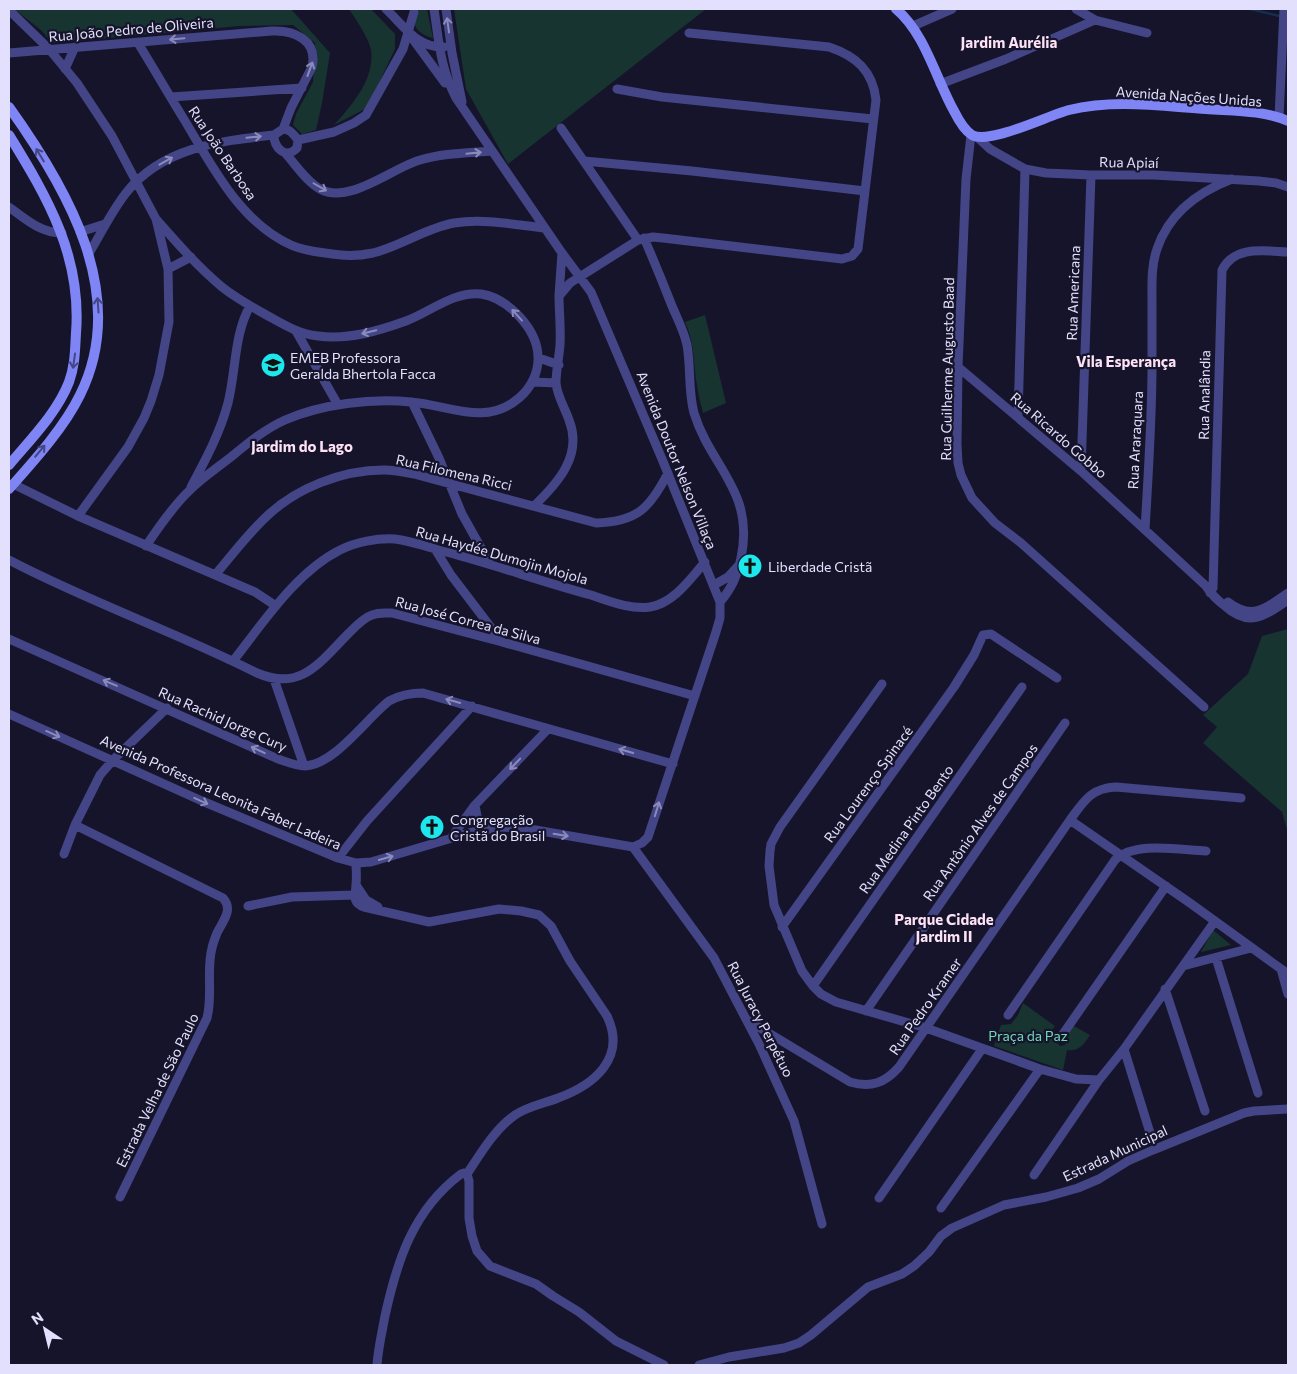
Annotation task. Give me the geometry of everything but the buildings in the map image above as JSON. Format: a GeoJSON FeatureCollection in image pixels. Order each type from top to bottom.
{"type":"FeatureCollection","features":[{"type":"Feature","properties":{"kind":"main road"},"geometry":{"type":"LineString","coordinates":[[896,9],[913,26],[959,120],[974,136]]}},
{"type":"Feature","properties":{"kind":"main road","name":"Avenida Nações Unidas"},"geometry":{"type":"LineString","coordinates":[[974,136],[991,137],[1068,110],[1103,104],[1148,105],[1257,113],[1284,119]]}},
{"type":"Feature","properties":{"kind":"main road"},"geometry":{"type":"LineString","coordinates":[[9,107],[56,181],[80,232],[97,288],[99,313],[93,359],[87,378],[71,412],[11,487]]}},
{"type":"Feature","properties":{"kind":"main road"},"geometry":{"type":"LineString","coordinates":[[9,136],[40,188],[62,233],[76,286],[78,313],[75,360],[72,372],[58,402],[9,464],[22,473]]}},
{"type":"Feature","properties":{"kind":"main road"},"geometry":{"type":"LineString","coordinates":[[62,233],[80,232]]}},
{"type":"Feature","properties":{"kind":"main road"},"geometry":{"type":"LineString","coordinates":[[68,253],[88,255]]}},
{"type":"Feature","properties":{"kind":"street","name":"Avenida Doutor Nelson Villaça"},"geometry":{"type":"LineString","coordinates":[[434,9],[444,72],[456,98],[562,253],[581,277],[599,308],[720,602],[720,618],[716,632],[648,836],[642,843],[633,847]]}},
{"type":"Feature","properties":{"kind":"street","name":"Avenida Doutor Nelson Villaça"},"geometry":{"type":"LineString","coordinates":[[446,9],[463,107]]}},
{"type":"Feature","properties":{"kind":"street"},"geometry":{"type":"LineString","coordinates":[[913,26],[952,9]]}},
{"type":"Feature","properties":{"kind":"street"},"geometry":{"type":"LineString","coordinates":[[1076,9],[1096,20],[1147,33]]}},
{"type":"Feature","properties":{"kind":"street"},"geometry":{"type":"LineString","coordinates":[[1284,9],[1284,119]]}},
{"type":"Feature","properties":{"kind":"street"},"geometry":{"type":"LineString","coordinates":[[9,10],[49,49],[94,108],[112,136],[156,219],[190,257],[224,288],[250,306],[296,331],[332,337],[370,332],[409,320],[460,296],[483,295],[504,304],[519,316],[534,340],[539,358],[533,382],[519,398],[500,410],[490,413],[464,412],[412,402],[370,402],[338,405],[286,420],[263,432],[189,490]]}},
{"type":"Feature","properties":{"kind":"street"},"geometry":{"type":"LineString","coordinates":[[388,10],[421,42],[440,47],[451,44]]}},
{"type":"Feature","properties":{"kind":"street"},"geometry":{"type":"LineString","coordinates":[[388,10],[402,16],[416,11]]}},
{"type":"Feature","properties":{"kind":"street"},"geometry":{"type":"LineString","coordinates":[[298,140],[334,132],[361,119],[370,109],[403,49],[407,30],[416,11]]}},
{"type":"Feature","properties":{"kind":"street"},"geometry":{"type":"LineString","coordinates":[[940,84],[1006,59],[1096,20]]}},
{"type":"Feature","properties":{"kind":"street"},"geometry":{"type":"LineString","coordinates":[[407,30],[456,98]]}},
{"type":"Feature","properties":{"kind":"street","name":"Rua João Pedro de Oliveira"},"geometry":{"type":"LineString","coordinates":[[9,53],[272,31],[290,32],[306,42],[312,53],[313,60],[312,67],[282,129]]}},
{"type":"Feature","properties":{"kind":"street"},"geometry":{"type":"LineString","coordinates":[[559,296],[567,286],[641,239],[663,238],[842,259],[848,258],[858,249],[876,100],[871,80],[852,57],[829,47],[689,33]]}},
{"type":"Feature","properties":{"kind":"street","name":"Rua João Barbosa"},"geometry":{"type":"LineString","coordinates":[[138,43],[200,146],[233,196],[250,216],[290,245],[309,251],[346,256],[372,253],[440,227],[468,222],[545,228]]}},
{"type":"Feature","properties":{"kind":"street"},"geometry":{"type":"LineString","coordinates":[[403,49],[416,44]]}},
{"type":"Feature","properties":{"kind":"street"},"geometry":{"type":"LineString","coordinates":[[65,69],[75,47]]}},
{"type":"Feature","properties":{"kind":"street"},"geometry":{"type":"LineString","coordinates":[[424,56],[444,72],[453,58]]}},
{"type":"Feature","properties":{"kind":"street"},"geometry":{"type":"LineString","coordinates":[[171,98],[302,88]]}},
{"type":"Feature","properties":{"kind":"street"},"geometry":{"type":"LineString","coordinates":[[617,89],[662,97],[873,119]]}},
{"type":"Feature","properties":{"kind":"street"},"geometry":{"type":"LineString","coordinates":[[561,128],[641,239],[684,336],[694,414],[703,435],[732,486],[738,500],[744,528],[744,544],[733,586],[720,602]]}},
{"type":"Feature","properties":{"kind":"street"},"geometry":{"type":"LineString","coordinates":[[88,255],[104,224],[126,192],[136,182],[162,163],[185,151],[216,142],[274,135],[282,129],[287,129],[298,140],[297,148],[290,154],[286,154]]}},
{"type":"Feature","properties":{"kind":"street"},"geometry":{"type":"LineString","coordinates":[[274,135],[276,145],[310,182],[321,189],[335,193],[356,189],[420,160],[492,151]]}},
{"type":"Feature","properties":{"kind":"street","name":"Rua Apiaí"},"geometry":{"type":"LineString","coordinates":[[974,136],[990,149],[1025,169],[1046,173],[1232,180],[1276,183],[1288,187]]}},
{"type":"Feature","properties":{"kind":"street","name":"Rua Guilherme Augusto Baad"},"geometry":{"type":"LineString","coordinates":[[974,136],[966,179],[958,367],[957,444],[958,463],[963,481],[972,498],[995,523],[1021,543],[1204,707]]}},
{"type":"Feature","properties":{"kind":"street"},"geometry":{"type":"LineString","coordinates":[[584,161],[692,171],[865,191]]}},
{"type":"Feature","properties":{"kind":"street"},"geometry":{"type":"LineString","coordinates":[[1018,417],[1025,169]]}},
{"type":"Feature","properties":{"kind":"street","name":"Rua Americana"},"geometry":{"type":"LineString","coordinates":[[1081,471],[1091,175]]}},
{"type":"Feature","properties":{"kind":"street","name":"Rua Araraquara"},"geometry":{"type":"LineString","coordinates":[[1145,530],[1152,369],[1152,269],[1156,250],[1173,220],[1187,204],[1209,188],[1232,180]]}},
{"type":"Feature","properties":{"kind":"street"},"geometry":{"type":"LineString","coordinates":[[9,207],[37,227],[46,231],[62,233]]}},
{"type":"Feature","properties":{"kind":"street"},"geometry":{"type":"LineString","coordinates":[[78,516],[128,447],[144,418],[159,375],[169,322],[168,269],[156,219]]}},
{"type":"Feature","properties":{"kind":"street"},"geometry":{"type":"LineString","coordinates":[[80,232],[104,224]]}},
{"type":"Feature","properties":{"kind":"street","name":"Rua Analândia"},"geometry":{"type":"LineString","coordinates":[[1210,589],[1222,270],[1226,263],[1239,253],[1250,251],[1288,252]]}},
{"type":"Feature","properties":{"kind":"street"},"geometry":{"type":"LineString","coordinates":[[534,506],[550,490],[562,474],[572,452],[574,442],[573,431],[556,383],[560,344],[559,296],[562,253]]}},
{"type":"Feature","properties":{"kind":"street"},"geometry":{"type":"LineString","coordinates":[[168,269],[190,257]]}},
{"type":"Feature","properties":{"kind":"street"},"geometry":{"type":"LineString","coordinates":[[146,546],[189,490],[214,443],[222,424],[233,381],[242,323],[250,306]]}},
{"type":"Feature","properties":{"kind":"street"},"geometry":{"type":"LineString","coordinates":[[296,331],[338,405]]}},
{"type":"Feature","properties":{"kind":"street"},"geometry":{"type":"LineString","coordinates":[[539,358],[558,365]]}},
{"type":"Feature","properties":{"kind":"street","name":"Rua Ricardo Gobbo"},"geometry":{"type":"LineString","coordinates":[[958,367],[1081,471],[1240,617],[1247,619],[1256,615]]}},
{"type":"Feature","properties":{"kind":"street"},"geometry":{"type":"LineString","coordinates":[[533,382],[556,383]]}},
{"type":"Feature","properties":{"kind":"street"},"geometry":{"type":"LineString","coordinates":[[412,402],[439,458],[462,514],[490,564]]}},
{"type":"Feature","properties":{"kind":"street","name":"Rua Filomena Ricci"},"geometry":{"type":"LineString","coordinates":[[215,574],[267,516],[285,501],[322,482],[345,475],[365,471],[386,470],[414,474],[596,523],[615,523],[627,519],[646,507],[668,473]]}},
{"type":"Feature","properties":{"kind":"street"},"geometry":{"type":"LineString","coordinates":[[11,487],[215,574],[255,592],[276,606]]}},
{"type":"Feature","properties":{"kind":"street","name":"Rua Haydée Dumojin Mojola"},"geometry":{"type":"LineString","coordinates":[[233,661],[276,606],[319,563],[341,550],[379,539],[396,540],[434,549],[490,564],[578,592],[629,606],[640,607],[660,604],[670,598],[680,590],[705,562]]}},
{"type":"Feature","properties":{"kind":"street"},"geometry":{"type":"LineString","coordinates":[[434,549],[451,575],[502,642]]}},
{"type":"Feature","properties":{"kind":"street","name":"Rua José Correa da Silva"},"geometry":{"type":"LineString","coordinates":[[9,560],[68,589],[158,626],[266,677],[274,679],[293,679],[310,671],[357,625],[372,615],[381,612],[404,615],[695,696]]}},
{"type":"Feature","properties":{"kind":"street"},"geometry":{"type":"LineString","coordinates":[[714,585],[728,578],[740,561]]}},
{"type":"Feature","properties":{"kind":"street"},"geometry":{"type":"LineString","coordinates":[[1256,615],[1288,593]]}},
{"type":"Feature","properties":{"kind":"street"},"geometry":{"type":"LineString","coordinates":[[1256,615],[1271,612],[1288,600]]}},
{"type":"Feature","properties":{"kind":"street","name":"Rua Lourenço Spinacé"},"geometry":{"type":"LineString","coordinates":[[782,927],[948,695],[974,656],[982,636],[986,633],[992,634],[1057,678]]}},
{"type":"Feature","properties":{"kind":"street","name":"Rua Rachid Jorge Cury"},"geometry":{"type":"LineString","coordinates":[[9,639],[278,759],[304,766]]}},
{"type":"Feature","properties":{"kind":"street"},"geometry":{"type":"LineString","coordinates":[[274,679],[304,766],[318,763],[332,755],[378,709],[400,695],[411,692],[423,693],[472,706],[673,764]]}},
{"type":"Feature","properties":{"kind":"street"},"geometry":{"type":"LineString","coordinates":[[882,684],[780,827],[771,844],[769,866],[774,904],[802,971],[821,994],[836,1002],[926,1028],[1040,1069],[1076,1079],[1099,1080]]}},
{"type":"Feature","properties":{"kind":"street","name":"Rua Medina Pinto Bento"},"geometry":{"type":"LineString","coordinates":[[813,986],[1022,687]]}},
{"type":"Feature","properties":{"kind":"street"},"geometry":{"type":"LineString","coordinates":[[338,858],[367,821],[472,706]]}},
{"type":"Feature","properties":{"kind":"street"},"geometry":{"type":"LineString","coordinates":[[64,854],[100,775],[167,708]]}},
{"type":"Feature","properties":{"kind":"street","name":"Avenida Professora Leonita Faber Ladeira"},"geometry":{"type":"LineString","coordinates":[[9,714],[202,801],[338,858],[356,863],[384,858],[484,829],[499,827],[524,828],[633,847]]}},
{"type":"Feature","properties":{"kind":"street","name":"Rua Antônio Alves de Campos"},"geometry":{"type":"LineString","coordinates":[[866,1011],[1066,722]]}},
{"type":"Feature","properties":{"kind":"street"},"geometry":{"type":"LineString","coordinates":[[451,838],[475,805],[548,729]]}},
{"type":"Feature","properties":{"kind":"street","name":"Rua Pedro Kramer"},"geometry":{"type":"LineString","coordinates":[[747,1020],[850,1082],[859,1085],[871,1085],[882,1082],[892,1076],[1070,820],[1085,800],[1096,790],[1116,786],[1241,798]]}},
{"type":"Feature","properties":{"kind":"street"},"geometry":{"type":"LineString","coordinates":[[475,805],[477,816],[484,829]]}},
{"type":"Feature","properties":{"kind":"street"},"geometry":{"type":"LineString","coordinates":[[1070,820],[1166,886],[1285,972],[1288,994]]}},
{"type":"Feature","properties":{"kind":"street","name":"Estrada Velha de São Paulo"},"geometry":{"type":"LineString","coordinates":[[76,825],[223,898],[228,907],[227,914],[211,950],[211,996],[208,1018],[120,1197]]}},
{"type":"Feature","properties":{"kind":"street","name":"Rua Juracy Perpétuo"},"geometry":{"type":"LineString","coordinates":[[633,847],[714,958],[747,1020],[794,1121],[822,1224]]}},
{"type":"Feature","properties":{"kind":"street"},"geometry":{"type":"LineString","coordinates":[[1008,1015],[1120,855],[1139,849],[1206,851]]}},
{"type":"Feature","properties":{"kind":"street"},"geometry":{"type":"LineString","coordinates":[[356,863],[354,895],[360,905],[430,922],[498,909],[539,915],[551,926],[570,961],[608,1016],[612,1026],[614,1042],[613,1050],[604,1069],[595,1077],[566,1095],[536,1104],[516,1115],[504,1124],[486,1144],[467,1174],[469,1181],[469,1226],[478,1251],[490,1266],[536,1284],[579,1312],[616,1341],[664,1365]]}},
{"type":"Feature","properties":{"kind":"street"},"geometry":{"type":"LineString","coordinates":[[356,884],[366,900],[392,914]]}},
{"type":"Feature","properties":{"kind":"street"},"geometry":{"type":"LineString","coordinates":[[1063,1034],[1166,886]]}},
{"type":"Feature","properties":{"kind":"street"},"geometry":{"type":"LineString","coordinates":[[248,906],[292,897],[354,895]]}},
{"type":"Feature","properties":{"kind":"street"},"geometry":{"type":"LineString","coordinates":[[1034,1175],[1099,1080],[1124,1049],[1215,921]]}},
{"type":"Feature","properties":{"kind":"street"},"geometry":{"type":"LineString","coordinates":[[1183,966],[1250,948]]}},
{"type":"Feature","properties":{"kind":"street"},"geometry":{"type":"LineString","coordinates":[[1216,958],[1258,1093]]}},
{"type":"Feature","properties":{"kind":"street"},"geometry":{"type":"LineString","coordinates":[[1165,989],[1205,1111]]}},
{"type":"Feature","properties":{"kind":"street"},"geometry":{"type":"LineString","coordinates":[[879,1198],[982,1049]]}},
{"type":"Feature","properties":{"kind":"street"},"geometry":{"type":"LineString","coordinates":[[1124,1049],[1151,1136]]}},
{"type":"Feature","properties":{"kind":"street"},"geometry":{"type":"LineString","coordinates":[[941,1208],[1040,1069]]}},
{"type":"Feature","properties":{"kind":"street","name":"Estrada Municipal"},"geometry":{"type":"LineString","coordinates":[[699,1365],[729,1356],[784,1348],[799,1343],[868,1287],[879,1281],[896,1276],[914,1266],[946,1232],[998,1207],[1060,1194],[1078,1188],[1099,1179],[1128,1161],[1152,1150],[1244,1113],[1288,1109]]}},
{"type":"Feature","properties":{"kind":"street"},"geometry":{"type":"LineString","coordinates":[[377,1365],[392,1284],[413,1231],[432,1200],[461,1174],[467,1174]]}},
{"type":"Feature","properties":{"kind":"green space"},"geometry":{"type":"Polygon","coordinates":[[[14,9],[291,9],[330,53],[316,130],[302,134],[293,125],[296,114],[313,82],[315,43],[293,25],[239,26],[52,43],[41,30],[14,9]]]}},
{"type":"Feature","properties":{"kind":"green space"},"geometry":{"type":"Polygon","coordinates":[[[349,9],[371,9],[395,34],[395,49],[367,108],[334,125],[361,91],[366,81],[371,61],[371,50],[368,40],[349,9]]]}},
{"type":"Feature","properties":{"kind":"green space"},"geometry":{"type":"Polygon","coordinates":[[[420,9],[427,9],[433,38],[423,34],[416,27],[416,14],[420,9]]]}},
{"type":"Feature","properties":{"kind":"green space"},"geometry":{"type":"Polygon","coordinates":[[[454,9],[706,9],[508,164],[466,89],[454,9]]]}},
{"type":"Feature","properties":{"kind":"green space"},"geometry":{"type":"Polygon","coordinates":[[[705,315],[726,403],[703,413],[697,389],[692,346],[685,322],[705,315]]]}},
{"type":"Feature","properties":{"kind":"green space"},"geometry":{"type":"Polygon","coordinates":[[[1288,629],[1288,833],[1282,812],[1203,743],[1217,727],[1203,715],[1248,674],[1262,636],[1288,629]]]}},
{"type":"Feature","properties":{"kind":"green space"},"geometry":{"type":"Polygon","coordinates":[[[1213,930],[1231,945],[1201,952],[1213,930]]]}},
{"type":"Feature","properties":{"kind":"green space","name":"Praça da Paz"},"geometry":{"type":"Polygon","coordinates":[[[1023,1003],[1055,1026],[1049,1034],[1060,1046],[1065,1045],[1070,1029],[1074,1026],[1090,1035],[1078,1049],[1067,1050],[1063,1070],[994,1046],[1001,1025],[1011,1024],[1018,1015],[1023,1003]]]}},
{"type":"Feature","properties":{"kind":"waterway"},"geometry":{"type":"LineString","coordinates":[[1250,9],[1279,16]]}},
{"type":"Feature","properties":{"kind":"place","name":"EMEB Professora Geralda Bhertola Facca"},"geometry":{"type":"Point","coordinates":[273,365]}},
{"type":"Feature","properties":{"kind":"place","name":"Liberdade Cristã"},"geometry":{"type":"Point","coordinates":[750,566]}},
{"type":"Feature","properties":{"kind":"place","name":"Congregação Cristã do Brasil"},"geometry":{"type":"Point","coordinates":[432,827]}},
{"type":"Feature","properties":{"kind":"district","name":"Jardim Aurélia"},"geometry":{"type":"Point","coordinates":[1009,42]}},
{"type":"Feature","properties":{"kind":"district","name":"Vila Esperança"},"geometry":{"type":"Point","coordinates":[1126,361]}},
{"type":"Feature","properties":{"kind":"district","name":"Jardim do Lago"},"geometry":{"type":"Point","coordinates":[302,446]}},
{"type":"Feature","properties":{"kind":"district","name":"Parque Cidade Jardim II"},"geometry":{"type":"Point","coordinates":[944,928]}}]}
